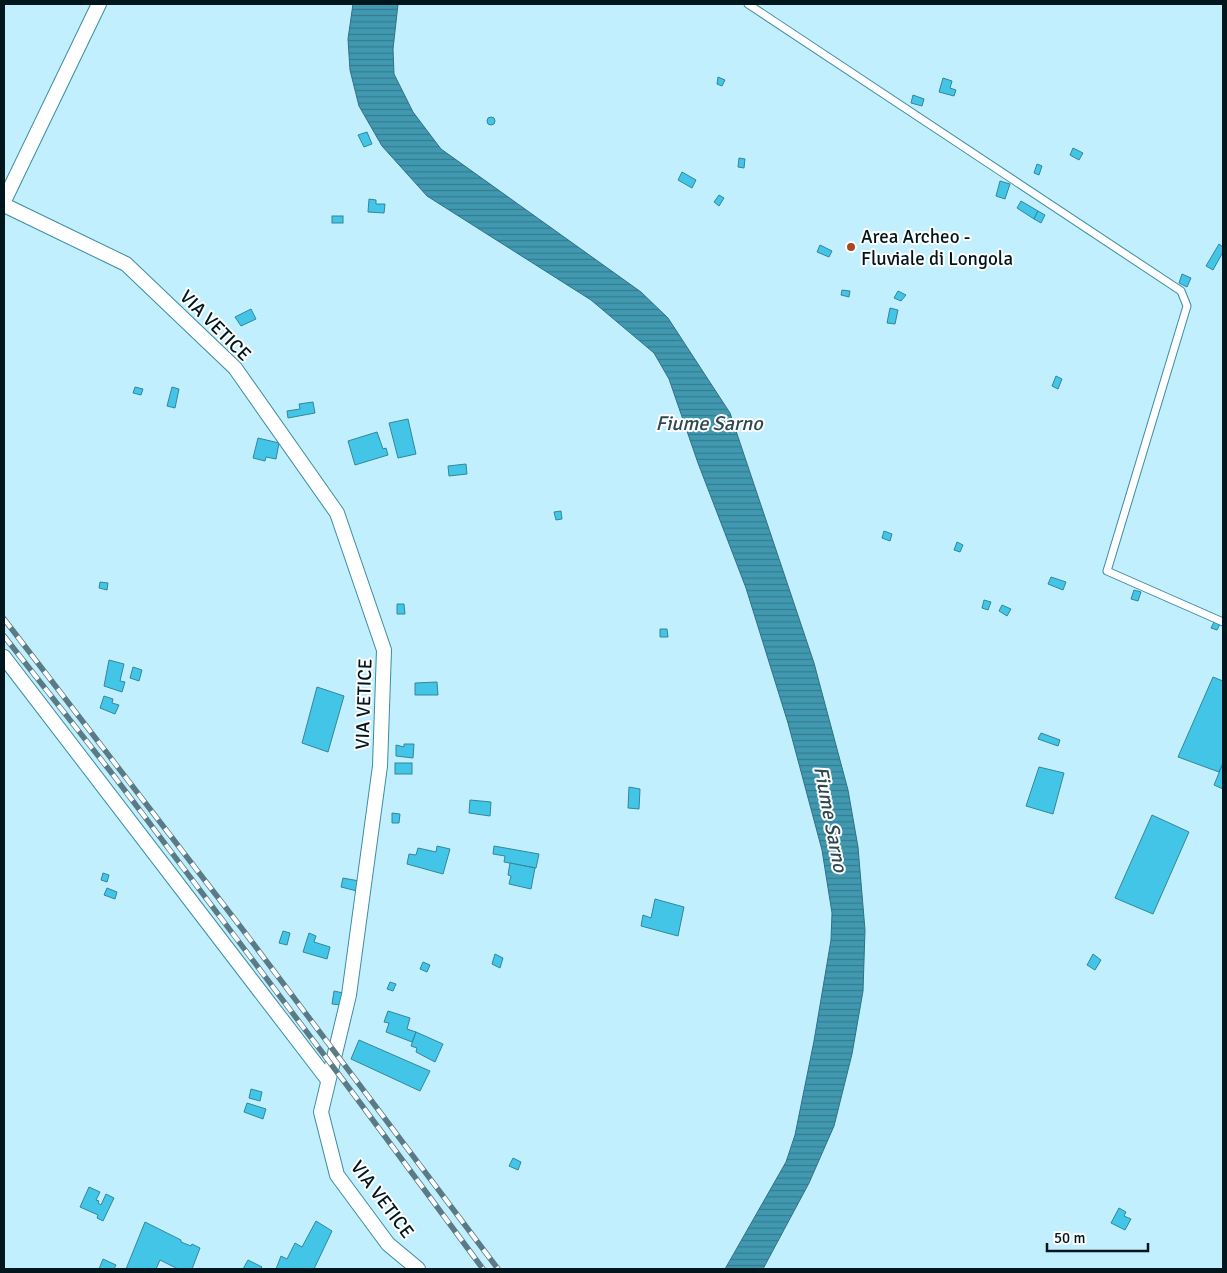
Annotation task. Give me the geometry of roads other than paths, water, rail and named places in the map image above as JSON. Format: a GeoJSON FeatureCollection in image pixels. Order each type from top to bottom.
{"type":"FeatureCollection","features":[{"type":"Feature","properties":{"kind":"street"},"geometry":{"type":"LineString","coordinates":[[4,201],[99,4]]}},
{"type":"Feature","properties":{"kind":"street","name":"VIA VETICE"},"geometry":{"type":"LineString","coordinates":[[4,205],[126,264],[235,368],[337,513],[384,650],[380,766],[349,995],[321,1112],[336,1174],[388,1244],[418,1269]]}},
{"type":"Feature","properties":{"kind":"street"},"geometry":{"type":"LineString","coordinates":[[4,657],[328,1080]]}},
{"type":"Feature","properties":{"kind":"lane"},"geometry":{"type":"LineString","coordinates":[[748,4],[1182,291],[1187,306],[1107,571],[1223,622]]}},
{"type":"Feature","properties":{"kind":"water","name":"Fiume Sarno"},"geometry":{"type":"Polygon","coordinates":[[[353,4],[398,4],[393,49],[394,74],[413,112],[441,149],[641,292],[668,318],[730,413],[814,663],[848,790],[858,847],[865,930],[863,991],[852,1054],[834,1126],[809,1183],[763,1269],[725,1269],[786,1162],[795,1135],[814,1041],[831,940],[832,913],[822,850],[788,723],[746,588],[698,463],[669,379],[654,353],[591,300],[427,196],[382,146],[359,106],[350,70],[348,39],[353,4]]]}},
{"type":"Feature","properties":{"kind":"railway"},"geometry":{"type":"LineString","coordinates":[[4,619],[243,930],[498,1269]]}},
{"type":"Feature","properties":{"kind":"railway"},"geometry":{"type":"LineString","coordinates":[[4,636],[114,776],[483,1269]]}},
{"type":"Feature","properties":{"kind":"place","name":"Area Archeo - Fluviale di Longola"},"geometry":{"type":"Point","coordinates":[851,247]}}]}
